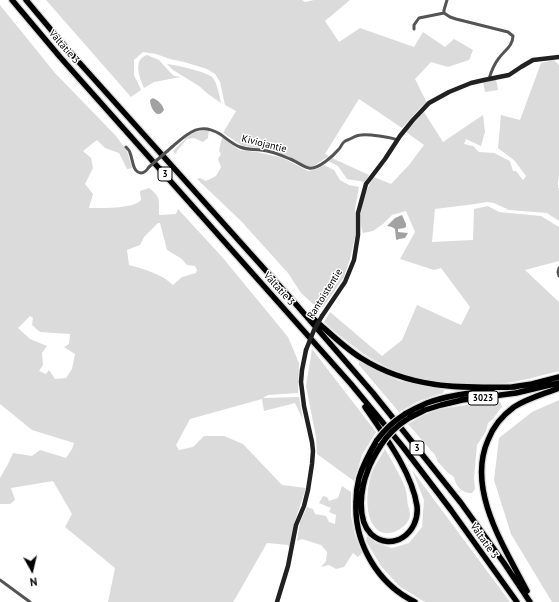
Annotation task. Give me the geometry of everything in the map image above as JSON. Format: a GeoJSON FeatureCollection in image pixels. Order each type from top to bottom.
{"type":"FeatureCollection","features":[{"type":"Feature","properties":{"kind":"highway","name":"Valtatie 3"},"geometry":{"type":"LineString","coordinates":[[12,0],[60,57],[351,384],[403,447],[451,510],[517,602]]}},
{"type":"Feature","properties":{"kind":"highway","name":"Valtatie 3"},"geometry":{"type":"LineString","coordinates":[[26,0],[68,50],[294,302],[373,393],[461,503],[531,602]]}},
{"type":"Feature","properties":{"kind":"highway"},"geometry":{"type":"LineString","coordinates":[[294,302],[346,347],[360,357],[399,376],[443,386],[515,387]]}},
{"type":"Feature","properties":{"kind":"highway","name":"3023"},"geometry":{"type":"LineString","coordinates":[[407,416],[427,403],[438,400],[515,387],[559,377]]}},
{"type":"Feature","properties":{"kind":"highway","name":"3023"},"geometry":{"type":"LineString","coordinates":[[407,416],[441,405],[516,393],[559,383]]}},
{"type":"Feature","properties":{"kind":"highway"},"geometry":{"type":"LineString","coordinates":[[351,384],[397,456],[415,499],[417,514],[414,526],[405,536],[400,539],[382,540],[372,534],[366,527],[362,514],[362,494],[368,470],[376,453],[381,446],[387,438],[397,426],[407,416]]}},
{"type":"Feature","properties":{"kind":"highway"},"geometry":{"type":"LineString","coordinates":[[531,602],[496,530],[488,508],[483,493],[481,472],[482,459],[486,442],[500,420],[506,414],[524,402],[559,388]]}},
{"type":"Feature","properties":{"kind":"highway"},"geometry":{"type":"LineString","coordinates":[[407,416],[389,426],[377,440],[365,461],[356,494],[356,513],[358,529],[368,556],[377,570],[381,576],[398,592],[415,602]]}},
{"type":"Feature","properties":{"kind":"street"},"geometry":{"type":"LineString","coordinates":[[444,13],[447,0]]}},
{"type":"Feature","properties":{"kind":"street"},"geometry":{"type":"LineString","coordinates":[[414,29],[414,25],[419,18],[444,13],[456,19],[508,32],[513,36],[513,40],[498,59],[490,74],[490,79]]}},
{"type":"Feature","properties":{"kind":"street","name":"Rantoistentie"},"geometry":{"type":"LineString","coordinates":[[277,602],[290,560],[296,525],[304,506],[312,464],[312,442],[304,406],[301,382],[306,350],[314,330],[322,316],[345,282],[354,260],[358,235],[358,213],[366,184],[397,140],[413,120],[433,100],[472,83],[509,75],[533,60],[559,57]]}},
{"type":"Feature","properties":{"kind":"street","name":"Kiviojantie"},"geometry":{"type":"LineString","coordinates":[[126,147],[130,152],[137,172],[144,173],[172,147],[195,129],[210,129],[239,147],[274,153],[291,159],[308,168],[317,166],[325,161],[341,148],[344,142],[355,136],[362,134],[397,140]]}},
{"type":"Feature","properties":{"kind":"street"},"geometry":{"type":"LineString","coordinates":[[559,268],[559,276]]}},
{"type":"Feature","properties":{"kind":"street"},"geometry":{"type":"LineString","coordinates":[[0,580],[30,602]]}},
{"type":"Feature","properties":{"kind":"shaded area"},"geometry":{"type":"Polygon","coordinates":[[[46,0],[302,0],[305,2],[314,0],[350,0],[325,21],[339,42],[360,28],[414,47],[423,32],[445,47],[454,39],[473,50],[469,60],[448,67],[431,62],[415,79],[427,103],[421,107],[402,128],[359,99],[325,154],[329,156],[312,167],[275,151],[243,146],[223,133],[236,111],[225,105],[220,82],[215,74],[207,69],[156,54],[143,52],[134,60],[134,75],[141,90],[131,97],[46,0]]]}},
{"type":"Feature","properties":{"kind":"shaded area"},"geometry":{"type":"Polygon","coordinates":[[[0,5],[55,73],[116,136],[127,151],[132,168],[127,169],[119,153],[105,148],[97,140],[83,151],[91,158],[93,168],[85,184],[93,194],[89,208],[132,205],[141,200],[140,191],[149,188],[156,194],[158,199],[159,215],[176,214],[178,209],[223,258],[288,337],[299,363],[298,393],[268,395],[263,398],[299,397],[303,420],[295,403],[264,411],[262,399],[190,419],[176,445],[179,450],[193,447],[204,436],[224,436],[243,444],[282,485],[306,488],[293,527],[291,549],[288,545],[267,543],[233,602],[108,602],[115,568],[65,527],[72,514],[53,481],[11,488],[15,500],[10,504],[0,504],[0,478],[13,453],[32,456],[40,450],[66,458],[74,443],[32,430],[0,404],[0,5]],[[158,223],[144,237],[140,245],[127,250],[129,265],[158,275],[173,285],[182,277],[196,273],[197,270],[195,266],[187,265],[182,259],[167,250],[160,223],[158,223]],[[30,316],[18,328],[30,339],[47,346],[42,353],[43,365],[39,371],[46,374],[49,370],[55,379],[66,378],[72,369],[75,354],[64,347],[69,344],[70,334],[40,332],[32,325],[33,318],[30,316]]]}},
{"type":"Feature","properties":{"kind":"shaded area"},"geometry":{"type":"Polygon","coordinates":[[[147,55],[159,60],[174,76],[181,77],[154,82],[144,88],[139,74],[138,65],[142,57],[147,55]]]}},
{"type":"Feature","properties":{"kind":"shaded area"},"geometry":{"type":"Polygon","coordinates":[[[554,60],[559,65],[559,221],[547,213],[509,210],[494,203],[487,202],[435,209],[432,242],[473,240],[474,209],[488,206],[499,212],[541,216],[559,227],[559,261],[525,270],[559,302],[559,371],[499,384],[444,383],[419,379],[375,361],[349,343],[324,322],[330,312],[382,356],[402,340],[417,305],[461,325],[470,307],[441,268],[434,270],[400,259],[415,232],[406,211],[392,215],[373,231],[363,233],[361,226],[361,211],[370,183],[374,177],[391,184],[409,165],[424,145],[406,132],[424,112],[443,142],[483,115],[485,132],[481,146],[466,139],[464,144],[473,146],[479,152],[494,153],[510,161],[513,171],[516,171],[523,180],[526,176],[515,161],[498,148],[501,115],[520,120],[541,63],[554,60]]]}},
{"type":"Feature","properties":{"kind":"shaded area"},"geometry":{"type":"Polygon","coordinates":[[[167,64],[192,69],[205,73],[213,78],[221,103],[199,86],[173,70],[167,64]]]}},
{"type":"Feature","properties":{"kind":"shaded area"},"geometry":{"type":"Polygon","coordinates":[[[496,79],[498,90],[485,92],[483,82],[496,79]]]}},
{"type":"Feature","properties":{"kind":"shaded area"},"geometry":{"type":"Polygon","coordinates":[[[153,98],[163,106],[164,110],[159,114],[154,112],[151,106],[150,100],[153,98]]]}},
{"type":"Feature","properties":{"kind":"shaded area"},"geometry":{"type":"Polygon","coordinates":[[[209,130],[208,138],[203,142],[194,138],[187,139],[176,154],[173,151],[188,136],[195,132],[209,130]]]}},
{"type":"Feature","properties":{"kind":"shaded area"},"geometry":{"type":"Polygon","coordinates":[[[222,137],[239,150],[257,152],[283,158],[308,171],[317,169],[324,165],[334,170],[340,180],[349,185],[359,187],[355,209],[355,237],[350,259],[344,277],[323,307],[313,304],[301,293],[288,273],[241,221],[197,179],[200,178],[206,181],[216,176],[221,167],[218,159],[221,154],[219,151],[222,137]]]}},
{"type":"Feature","properties":{"kind":"shaded area"},"geometry":{"type":"Polygon","coordinates":[[[332,158],[369,175],[365,182],[347,179],[338,166],[328,161],[332,158]]]}},
{"type":"Feature","properties":{"kind":"shaded area"},"geometry":{"type":"Polygon","coordinates":[[[402,215],[406,227],[398,229],[398,232],[408,233],[405,238],[397,240],[395,229],[387,226],[395,218],[402,215]]]}},
{"type":"Feature","properties":{"kind":"shaded area"},"geometry":{"type":"Polygon","coordinates":[[[312,349],[376,432],[362,455],[354,481],[317,454],[316,437],[306,386],[312,349]]]}},
{"type":"Feature","properties":{"kind":"shaded area"},"geometry":{"type":"Polygon","coordinates":[[[360,361],[399,381],[444,391],[443,393],[419,401],[399,412],[359,365],[360,361]]]}},
{"type":"Feature","properties":{"kind":"shaded area"},"geometry":{"type":"Polygon","coordinates":[[[498,400],[502,407],[488,423],[486,431],[477,445],[474,478],[475,489],[472,493],[463,491],[458,486],[454,477],[438,462],[435,455],[408,424],[424,415],[441,409],[498,400]]]}},
{"type":"Feature","properties":{"kind":"shaded area"},"geometry":{"type":"Polygon","coordinates":[[[559,400],[559,602],[552,602],[511,534],[494,480],[499,438],[532,412],[559,400]]]}},
{"type":"Feature","properties":{"kind":"shaded area"},"geometry":{"type":"Polygon","coordinates":[[[385,449],[405,487],[410,514],[409,519],[403,527],[388,533],[379,531],[374,526],[370,519],[367,502],[369,485],[374,467],[385,449]]]}},
{"type":"Feature","properties":{"kind":"shaded area"},"geometry":{"type":"Polygon","coordinates":[[[412,470],[510,602],[426,602],[399,586],[381,566],[366,541],[367,536],[376,543],[392,548],[409,543],[422,527],[424,500],[412,470]]]}},
{"type":"Feature","properties":{"kind":"shaded area"},"geometry":{"type":"Polygon","coordinates":[[[342,486],[351,492],[351,516],[355,535],[362,553],[358,557],[353,553],[344,567],[336,569],[329,565],[321,567],[326,561],[327,552],[321,545],[302,539],[297,541],[300,522],[307,507],[313,509],[315,514],[326,516],[329,522],[335,524],[336,515],[329,512],[331,508],[319,503],[323,496],[327,497],[329,501],[338,498],[342,486]]]}}]}
